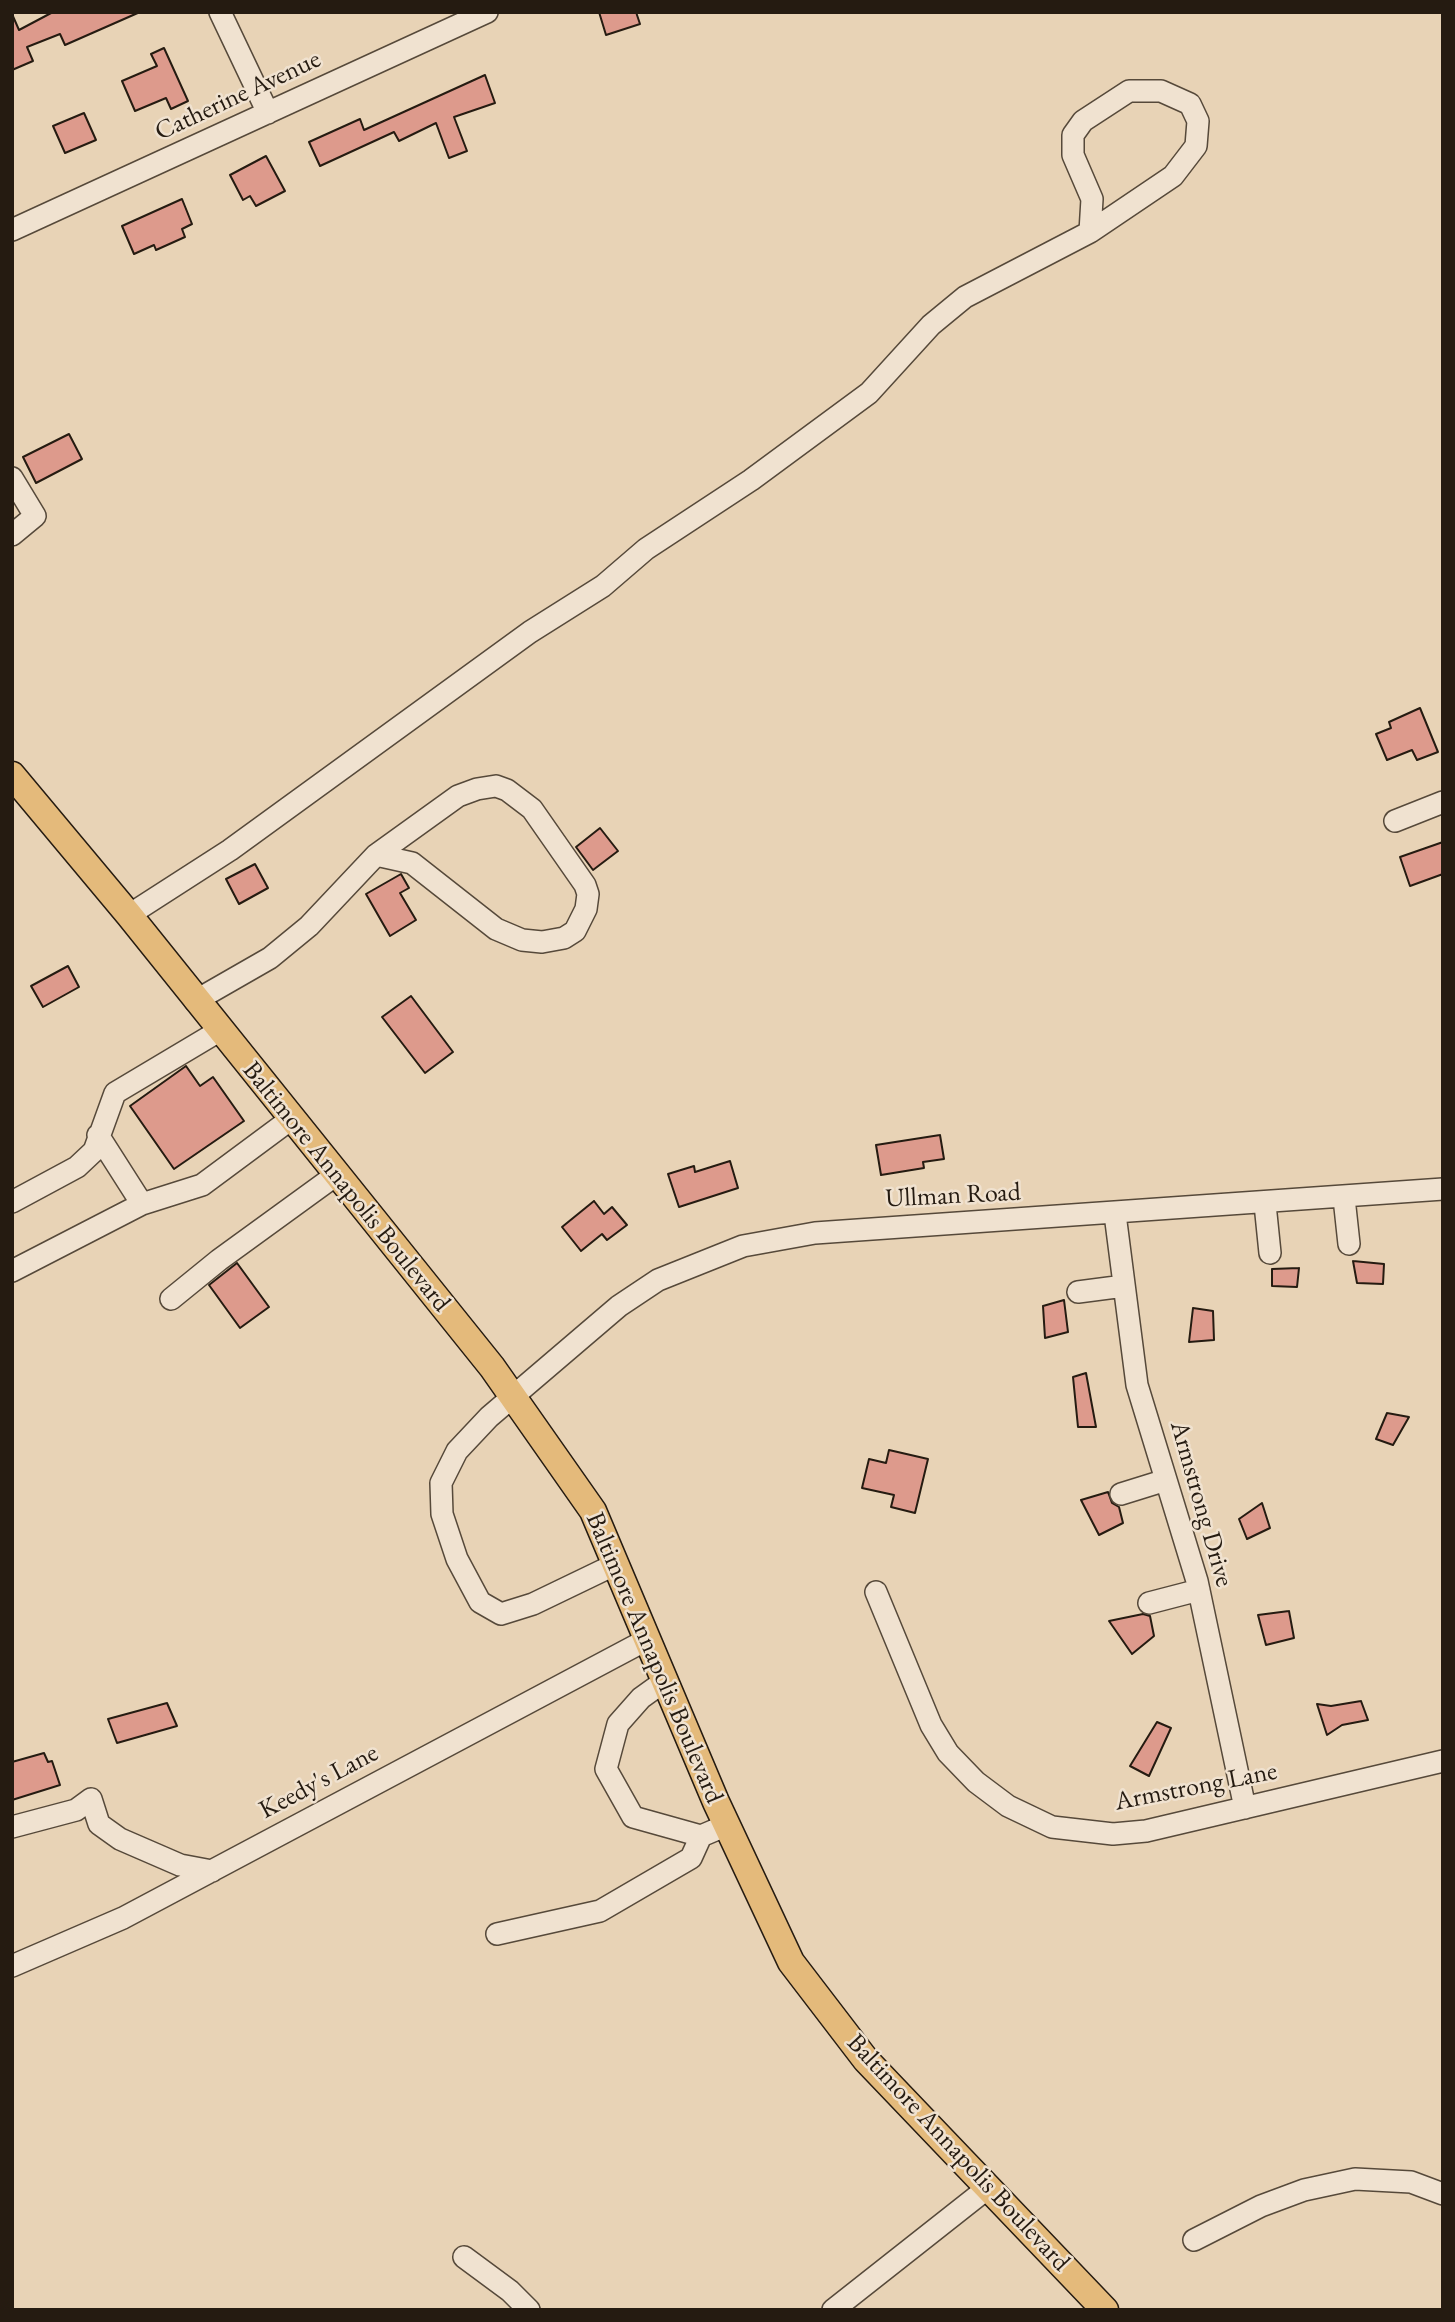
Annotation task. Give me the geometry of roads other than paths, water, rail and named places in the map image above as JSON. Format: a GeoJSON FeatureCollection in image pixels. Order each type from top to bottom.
{"type":"FeatureCollection","features":[{"type":"Feature","properties":{"kind":"main road","name":"Baltimore Annapolis Boulevard"},"geometry":{"type":"LineString","coordinates":[[16,787],[129,915],[219,1031],[516,1398],[593,1511],[727,1825],[791,1962],[866,2060],[1105,2310]]}},
{"type":"Feature","properties":{"kind":"street"},"geometry":{"type":"LineString","coordinates":[[220,12],[268,113]]}},
{"type":"Feature","properties":{"kind":"street","name":"Catherine Avenue"},"geometry":{"type":"LineString","coordinates":[[12,230],[487,12]]}},
{"type":"Feature","properties":{"kind":"street"},"geometry":{"type":"LineString","coordinates":[[129,915],[230,850],[530,632],[603,586],[646,549],[783,456],[869,393],[931,325],[965,297],[1090,232],[1173,176],[1196,146],[1198,121],[1190,104],[1161,91],[1129,91],[1083,121],[1073,135],[1073,155],[1092,199],[1090,232]]}},
{"type":"Feature","properties":{"kind":"street"},"geometry":{"type":"LineString","coordinates":[[12,478],[36,516],[12,535]]}},
{"type":"Feature","properties":{"kind":"street"},"geometry":{"type":"LineString","coordinates":[[195,1001],[280,950],[309,926],[376,855],[458,796],[496,786],[519,797],[532,809],[585,884],[588,894],[586,909],[575,931],[564,938],[542,942],[522,940],[496,929],[412,863],[376,855]]}},
{"type":"Feature","properties":{"kind":"street"},"geometry":{"type":"LineString","coordinates":[[1395,821],[1443,802]]}},
{"type":"Feature","properties":{"kind":"street"},"geometry":{"type":"LineString","coordinates":[[12,1202],[77,1167],[93,1151],[115,1093],[219,1031]]}},
{"type":"Feature","properties":{"kind":"street"},"geometry":{"type":"LineString","coordinates":[[12,1271],[142,1205],[201,1185],[291,1119]]}},
{"type":"Feature","properties":{"kind":"street"},"geometry":{"type":"LineString","coordinates":[[98,1135],[142,1205]]}},
{"type":"Feature","properties":{"kind":"street"},"geometry":{"type":"LineString","coordinates":[[172,1299],[219,1260],[337,1175]]}},
{"type":"Feature","properties":{"kind":"street","name":"Ullman Road"},"geometry":{"type":"LineString","coordinates":[[616,1564],[533,1604],[501,1614],[480,1602],[457,1559],[442,1514],[441,1483],[457,1451],[489,1417],[516,1398],[618,1306],[658,1280],[743,1246],[816,1233],[1443,1189]]}},
{"type":"Feature","properties":{"kind":"street"},"geometry":{"type":"LineString","coordinates":[[1344,1198],[1349,1244]]}},
{"type":"Feature","properties":{"kind":"street"},"geometry":{"type":"LineString","coordinates":[[1265,1203],[1270,1253]]}},
{"type":"Feature","properties":{"kind":"street","name":"Armstrong Drive"},"geometry":{"type":"LineString","coordinates":[[1115,1214],[1137,1385],[1199,1590],[1245,1808]]}},
{"type":"Feature","properties":{"kind":"street"},"geometry":{"type":"LineString","coordinates":[[1078,1292],[1124,1286]]}},
{"type":"Feature","properties":{"kind":"street"},"geometry":{"type":"LineString","coordinates":[[1121,1494],[1166,1480]]}},
{"type":"Feature","properties":{"kind":"street"},"geometry":{"type":"LineString","coordinates":[[1149,1603],[1199,1590]]}},
{"type":"Feature","properties":{"kind":"street","name":"Armstrong Lane"},"geometry":{"type":"LineString","coordinates":[[876,1592],[931,1725],[948,1753],[976,1782],[1009,1806],[1052,1827],[1113,1834],[1146,1830],[1443,1761]]}},
{"type":"Feature","properties":{"kind":"street","name":"Keedy's Lane"},"geometry":{"type":"LineString","coordinates":[[12,1966],[123,1918],[649,1639]]}},
{"type":"Feature","properties":{"kind":"street"},"geometry":{"type":"LineString","coordinates":[[666,1680],[641,1698],[618,1724],[606,1769],[633,1817],[701,1836],[727,1825]]}},
{"type":"Feature","properties":{"kind":"street"},"geometry":{"type":"LineString","coordinates":[[12,1827],[76,1810],[91,1799],[99,1824],[120,1839],[180,1866],[212,1871]]}},
{"type":"Feature","properties":{"kind":"street"},"geometry":{"type":"LineString","coordinates":[[497,1934],[600,1911],[691,1858],[701,1836]]}},
{"type":"Feature","properties":{"kind":"street"},"geometry":{"type":"LineString","coordinates":[[1194,2240],[1261,2206],[1304,2190],[1355,2179],[1411,2182],[1443,2194]]}},
{"type":"Feature","properties":{"kind":"street"},"geometry":{"type":"LineString","coordinates":[[833,2310],[989,2187]]}},
{"type":"Feature","properties":{"kind":"street"},"geometry":{"type":"LineString","coordinates":[[464,2257],[510,2291],[529,2310]]}}]}
